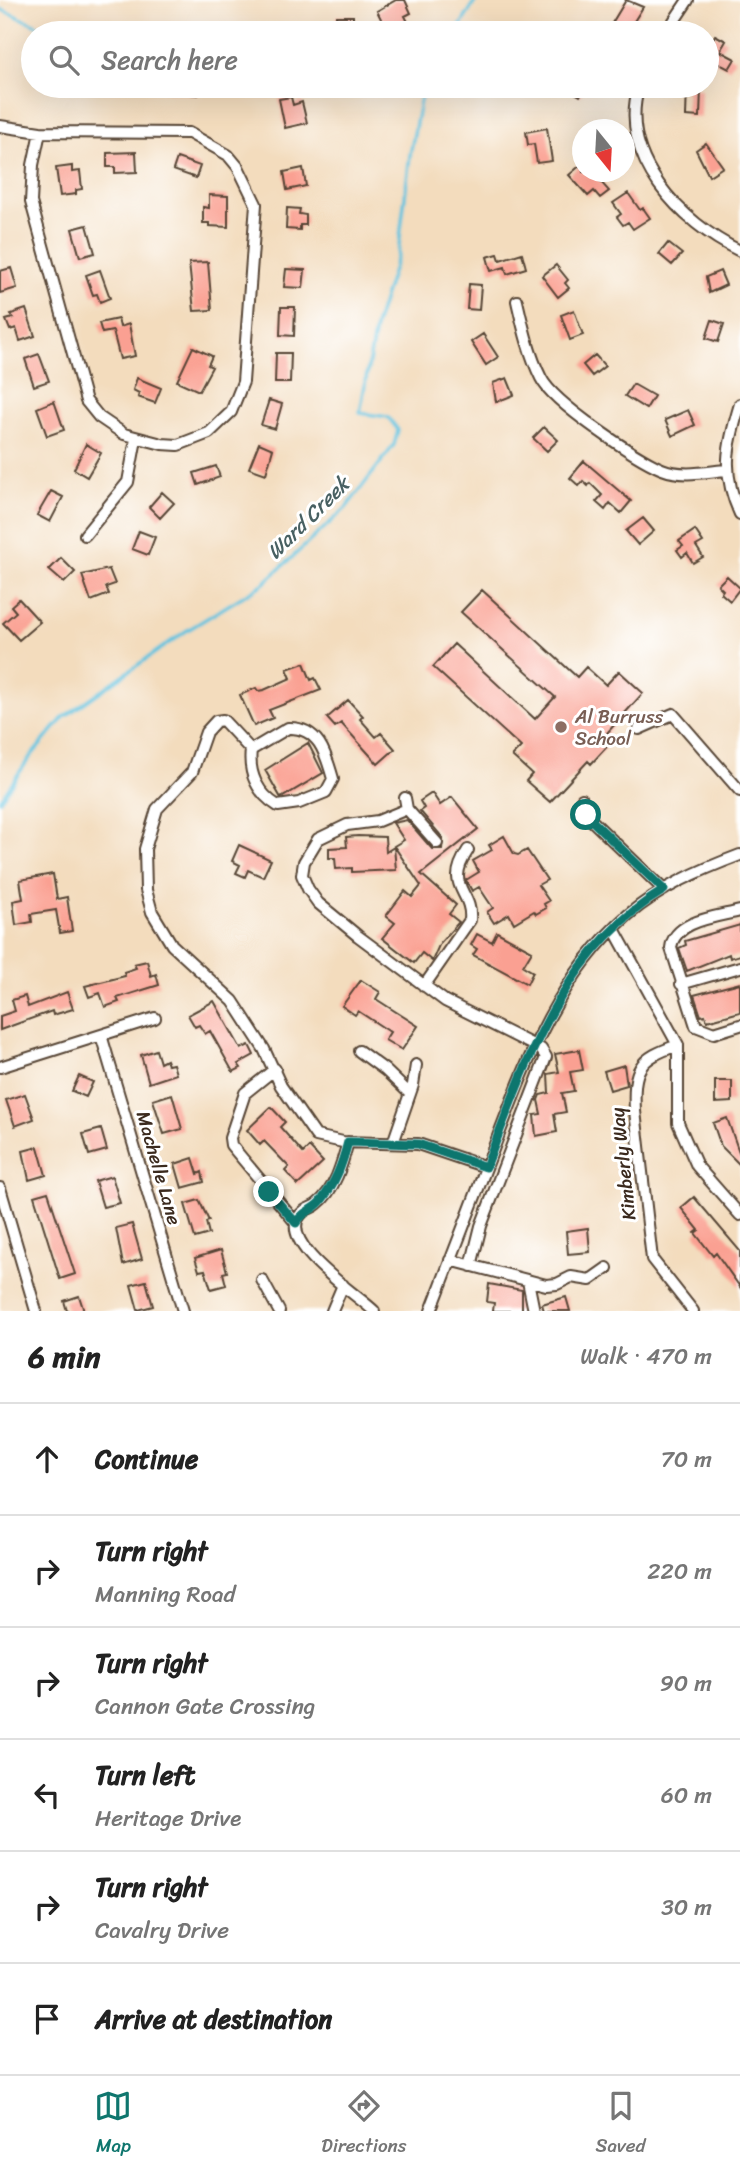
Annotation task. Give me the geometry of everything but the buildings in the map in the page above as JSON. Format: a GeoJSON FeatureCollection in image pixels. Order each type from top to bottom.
{"type":"FeatureCollection","features":[{"type":"Feature","properties":{"kind":"street"},"geometry":{"type":"LineString","coordinates":[[674,21],[688,0]]}},
{"type":"Feature","properties":{"kind":"street"},"geometry":{"type":"LineString","coordinates":[[637,98],[634,117],[639,141],[656,181],[669,199],[706,233],[740,251]]}},
{"type":"Feature","properties":{"kind":"street"},"geometry":{"type":"LineString","coordinates":[[0,126],[40,132],[188,133],[229,155],[256,204],[243,382],[231,412],[209,432],[178,445],[136,439],[99,417],[86,401],[31,202],[33,164],[40,132]]}},
{"type":"Feature","properties":{"kind":"street"},"geometry":{"type":"LineString","coordinates":[[517,301],[529,349],[542,381],[560,401],[632,452],[663,470],[689,474],[726,470]]}},
{"type":"Feature","properties":{"kind":"street"},"geometry":{"type":"LineString","coordinates":[[740,404],[729,445],[726,470],[740,514]]}},
{"type":"Feature","properties":{"kind":"street"},"geometry":{"type":"LineString","coordinates":[[85,535],[128,482],[136,439]]}},
{"type":"Feature","properties":{"kind":"street"},"geometry":{"type":"LineString","coordinates":[[639,729],[673,714],[740,791]]}},
{"type":"Feature","properties":{"kind":"street"},"geometry":{"type":"LineString","coordinates":[[250,750],[279,730],[302,729],[316,739],[326,753],[332,779],[326,792],[299,803],[278,806],[260,790],[250,769],[250,750],[223,720],[210,725],[192,772],[157,809],[145,849],[144,868],[152,912],[172,945],[233,1001],[275,1069],[281,1086],[309,1130],[316,1136],[348,1142],[430,1147],[486,1167]]}},
{"type":"Feature","properties":{"kind":"street"},"geometry":{"type":"LineString","coordinates":[[582,799],[586,815],[664,890]]}},
{"type":"Feature","properties":{"kind":"street"},"geometry":{"type":"LineString","coordinates":[[437,843],[406,803],[378,821],[347,825],[318,839],[304,862],[302,875],[308,890],[318,902],[424,986],[445,1001],[544,1052],[546,1063],[481,1226],[471,1266]]}},
{"type":"Feature","properties":{"kind":"street"},"geometry":{"type":"LineString","coordinates":[[424,986],[470,920],[471,911],[459,889],[457,874],[468,850]]}},
{"type":"Feature","properties":{"kind":"street"},"geometry":{"type":"LineString","coordinates":[[435,1310],[450,1260],[533,1045],[567,985],[614,929],[664,890],[740,855]]}},
{"type":"Feature","properties":{"kind":"street"},"geometry":{"type":"LineString","coordinates":[[740,911],[677,932],[671,947],[693,1023],[713,1032],[740,1025]]}},
{"type":"Feature","properties":{"kind":"street"},"geometry":{"type":"LineString","coordinates":[[614,929],[678,1045],[678,1123],[697,1166],[740,1215]]}},
{"type":"Feature","properties":{"kind":"street"},"geometry":{"type":"LineString","coordinates":[[681,984],[740,967]]}},
{"type":"Feature","properties":{"kind":"street"},"geometry":{"type":"LineString","coordinates":[[0,1067],[155,1018]]}},
{"type":"Feature","properties":{"kind":"street","name":"Machelle Lane"},"geometry":{"type":"LineString","coordinates":[[101,1034],[183,1311]]}},
{"type":"Feature","properties":{"kind":"street","name":"Kimberly Way"},"geometry":{"type":"LineString","coordinates":[[678,1045],[648,1057],[639,1067],[634,1091],[635,1111],[652,1259],[693,1311]]}},
{"type":"Feature","properties":{"kind":"street"},"geometry":{"type":"LineString","coordinates":[[359,1051],[385,1070],[409,1093]]}},
{"type":"Feature","properties":{"kind":"street"},"geometry":{"type":"LineString","coordinates":[[393,1143],[416,1065]]}},
{"type":"Feature","properties":{"kind":"street"},"geometry":{"type":"LineString","coordinates":[[275,1069],[245,1093],[230,1138],[231,1145],[296,1223],[306,1253],[374,1311]]}},
{"type":"Feature","properties":{"kind":"street"},"geometry":{"type":"LineString","coordinates":[[497,1139],[514,1146]]}},
{"type":"Feature","properties":{"kind":"street"},"geometry":{"type":"LineString","coordinates":[[296,1223],[302,1212],[318,1204],[340,1172],[348,1142]]}},
{"type":"Feature","properties":{"kind":"street"},"geometry":{"type":"LineString","coordinates":[[0,1188],[36,1311]]}},
{"type":"Feature","properties":{"kind":"street"},"geometry":{"type":"LineString","coordinates":[[450,1260],[528,1281],[557,1284],[571,1277],[590,1280],[607,1268]]}},
{"type":"Feature","properties":{"kind":"street"},"geometry":{"type":"LineString","coordinates":[[262,1280],[279,1311]]}},
{"type":"Feature","properties":{"kind":"street"},"geometry":{"type":"LineString","coordinates":[[528,1281],[534,1311]]}},
{"type":"Feature","properties":{"kind":"street"},"geometry":{"type":"LineString","coordinates":[[332,1311],[343,1285]]}},
{"type":"Feature","properties":{"kind":"waterway","name":"Ward Creek"},"geometry":{"type":"LineString","coordinates":[[463,21],[476,0]]}},
{"type":"Feature","properties":{"kind":"waterway"},"geometry":{"type":"LineString","coordinates":[[0,9],[28,21]]}},
{"type":"Feature","properties":{"kind":"waterway","name":"Ward Creek"},"geometry":{"type":"LineString","coordinates":[[0,800],[31,756],[64,717],[186,631],[263,584],[346,508],[394,445],[398,430],[388,417],[360,413],[376,323],[398,254],[410,155],[421,98]]}},
{"type":"Feature","properties":{"kind":"place","name":"Al Burruss School"},"geometry":{"type":"Point","coordinates":[561,727]}},
{"type":"Feature","properties":{"kind":"route"},"geometry":{"type":"LineString","coordinates":[[269,1192],[296,1223],[302,1212],[318,1204],[340,1172],[348,1142],[418,1144],[486,1167],[533,1045],[558,999],[580,967],[614,929],[650,898],[664,890],[586,815]]}}]}
